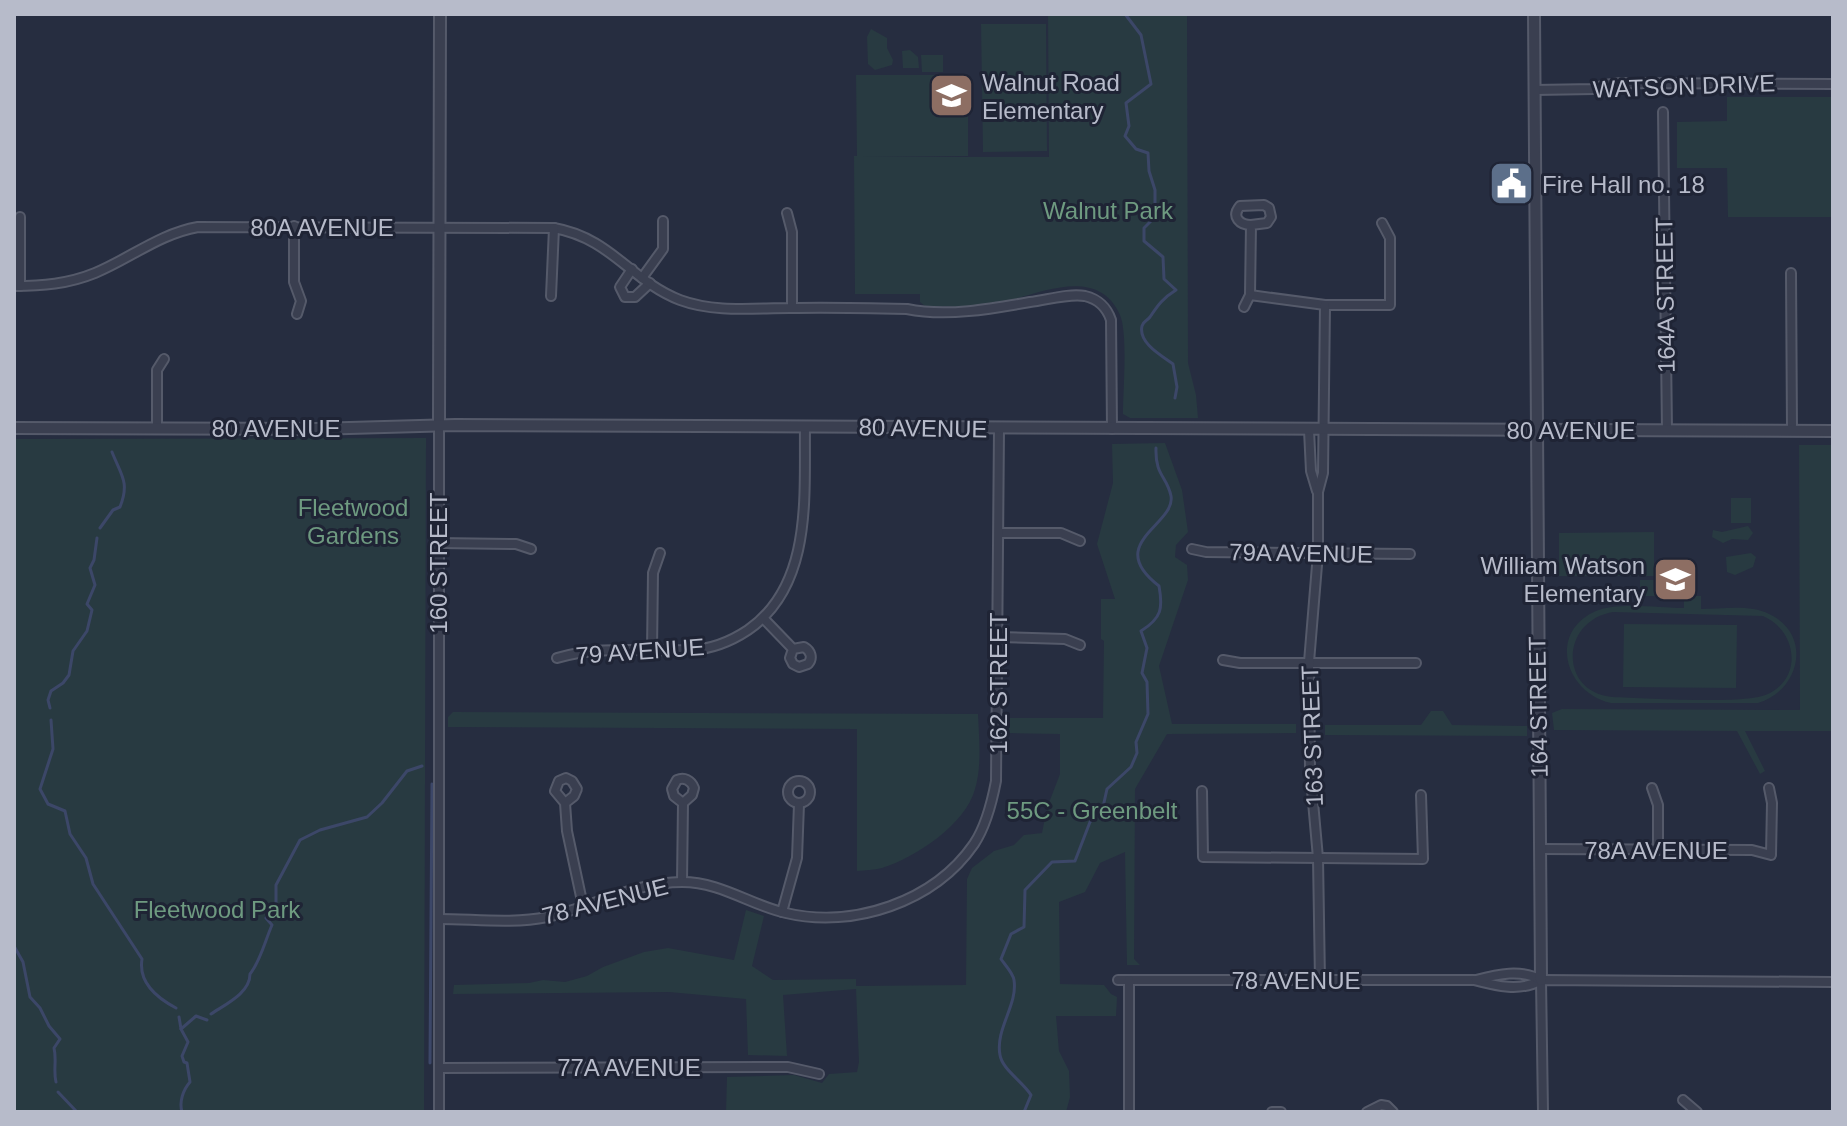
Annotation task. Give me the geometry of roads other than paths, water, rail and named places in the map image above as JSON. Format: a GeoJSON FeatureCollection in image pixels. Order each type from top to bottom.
{"type":"FeatureCollection","features":[{"type":"Feature","properties":{"kind":"street","name":"160 STREET"},"geometry":{"type":"LineString","coordinates":[[439,1112],[440,14]]}},
{"type":"Feature","properties":{"kind":"street","name":"164 STREET"},"geometry":{"type":"LineString","coordinates":[[1534,14],[1543,1112]]}},
{"type":"Feature","properties":{"kind":"street","name":"WATSON DRIVE"},"geometry":{"type":"LineString","coordinates":[[1535,90],[1592,89],[1621,83],[1833,84]]}},
{"type":"Feature","properties":{"kind":"street","name":"164A STREET"},"geometry":{"type":"LineString","coordinates":[[1663,112],[1667,430]]}},
{"type":"Feature","properties":{"kind":"street"},"geometry":{"type":"LineString","coordinates":[[787,213],[792,232],[792,308]]}},
{"type":"Feature","properties":{"kind":"street"},"geometry":{"type":"LineString","coordinates":[[17,286],[20,217]]}},
{"type":"Feature","properties":{"kind":"street"},"geometry":{"type":"LineString","coordinates":[[632,269],[620,287],[625,297],[635,297],[663,249],[663,221]]}},
{"type":"Feature","properties":{"kind":"street"},"geometry":{"type":"LineString","coordinates":[[1250,295],[1325,305],[1390,305],[1390,238],[1382,223]]}},
{"type":"Feature","properties":{"kind":"street"},"geometry":{"type":"LineString","coordinates":[[1244,307],[1250,295],[1251,225]]}},
{"type":"Feature","properties":{"kind":"street"},"geometry":{"type":"LineString","coordinates":[[294,226],[294,282],[301,301],[297,314]]}},
{"type":"Feature","properties":{"kind":"street","name":"80A AVENUE"},"geometry":{"type":"LineString","coordinates":[[17,286],[52,285],[83,278],[157,239],[188,228],[554,228],[577,233],[598,243],[646,281],[680,300],[699,306],[919,311],[988,309],[1055,298],[1087,297],[1102,305],[1109,315],[1112,329],[1112,429]]}},
{"type":"Feature","properties":{"kind":"street"},"geometry":{"type":"LineString","coordinates":[[551,296],[554,228]]}},
{"type":"Feature","properties":{"kind":"street"},"geometry":{"type":"LineString","coordinates":[[1791,273],[1792,430]]}},
{"type":"Feature","properties":{"kind":"street","name":"163 STREET"},"geometry":{"type":"LineString","coordinates":[[1320,981],[1318,858],[1310,768],[1309,662],[1318,553],[1318,492],[1323,473],[1325,305]]}},
{"type":"Feature","properties":{"kind":"street"},"geometry":{"type":"LineString","coordinates":[[157,427],[157,370],[164,359]]}},
{"type":"Feature","properties":{"kind":"street","name":"80 AVENUE"},"geometry":{"type":"LineString","coordinates":[[14,428],[314,429],[439,425],[1833,431]]}},
{"type":"Feature","properties":{"kind":"street"},"geometry":{"type":"LineString","coordinates":[[793,649],[764,619],[788,582],[799,551],[805,427]]}},
{"type":"Feature","properties":{"kind":"street","name":"162 STREET"},"geometry":{"type":"LineString","coordinates":[[906,899],[949,870],[974,844],[987,815],[998,769],[999,429]]}},
{"type":"Feature","properties":{"kind":"street","name":"163 STREET"},"geometry":{"type":"LineString","coordinates":[[1309,430],[1311,471],[1318,492]]}},
{"type":"Feature","properties":{"kind":"street"},"geometry":{"type":"LineString","coordinates":[[999,533],[1061,533],[1080,541]]}},
{"type":"Feature","properties":{"kind":"street"},"geometry":{"type":"LineString","coordinates":[[438,543],[516,544],[531,549]]}},
{"type":"Feature","properties":{"kind":"street","name":"79A AVENUE"},"geometry":{"type":"LineString","coordinates":[[1192,549],[1206,552],[1410,554]]}},
{"type":"Feature","properties":{"kind":"street"},"geometry":{"type":"LineString","coordinates":[[652,650],[653,573],[660,553]]}},
{"type":"Feature","properties":{"kind":"street","name":"79 AVENUE"},"geometry":{"type":"LineString","coordinates":[[557,658],[585,651],[710,647],[737,637],[764,619]]}},
{"type":"Feature","properties":{"kind":"street"},"geometry":{"type":"LineString","coordinates":[[998,637],[1065,639],[1080,645]]}},
{"type":"Feature","properties":{"kind":"street"},"geometry":{"type":"LineString","coordinates":[[1223,660],[1416,663]]}},
{"type":"Feature","properties":{"kind":"street"},"geometry":{"type":"LineString","coordinates":[[1652,788],[1658,805],[1658,850]]}},
{"type":"Feature","properties":{"kind":"street","name":"78A AVENUE"},"geometry":{"type":"LineString","coordinates":[[1540,849],[1752,850],[1771,855],[1772,803],[1769,788]]}},
{"type":"Feature","properties":{"kind":"street"},"geometry":{"type":"LineString","coordinates":[[1202,791],[1203,857],[1423,859],[1421,795]]}},
{"type":"Feature","properties":{"kind":"street"},"geometry":{"type":"LineString","coordinates":[[565,803],[567,831],[583,906]]}},
{"type":"Feature","properties":{"kind":"street"},"geometry":{"type":"LineString","coordinates":[[682,882],[683,803]]}},
{"type":"Feature","properties":{"kind":"street"},"geometry":{"type":"LineString","coordinates":[[782,912],[797,858],[799,804]]}},
{"type":"Feature","properties":{"kind":"street","name":"78 AVENUE"},"geometry":{"type":"LineString","coordinates":[[439,919],[532,919],[649,886],[682,882],[730,891],[782,912],[818,918],[852,917],[888,908],[906,899]]}},
{"type":"Feature","properties":{"kind":"street","name":"78 AVENUE"},"geometry":{"type":"LineString","coordinates":[[1118,980],[1474,980],[1514,987],[1527,987],[1541,980],[1833,982]]}},
{"type":"Feature","properties":{"kind":"street"},"geometry":{"type":"LineString","coordinates":[[1129,980],[1129,1112]]}},
{"type":"Feature","properties":{"kind":"street","name":"77A AVENUE"},"geometry":{"type":"LineString","coordinates":[[439,1068],[788,1067],[819,1074]]}},
{"type":"Feature","properties":{"kind":"street"},"geometry":{"type":"LineString","coordinates":[[1683,1100],[1697,1112]]}},
{"type":"Feature","properties":{"kind":"street"},"geometry":{"type":"LineString","coordinates":[[1367,1112],[1381,1105],[1393,1112]]}},
{"type":"Feature","properties":{"kind":"street"},"geometry":{"type":"LineString","coordinates":[[1272,1112],[1281,1112]]}},
{"type":"Feature","properties":{"kind":"waterway"},"geometry":{"type":"LineString","coordinates":[[1125,14],[1141,35],[1151,84],[1126,103],[1129,126],[1125,136],[1136,149],[1148,153],[1155,190],[1155,217],[1144,228],[1144,241],[1163,257],[1164,279],[1176,290],[1158,305],[1142,326],[1142,332],[1152,348],[1173,364],[1177,387],[1175,398]]}},
{"type":"Feature","properties":{"kind":"waterway"},"geometry":{"type":"LineString","coordinates":[[1024,1112],[1031,1095],[1000,1055],[999,1045],[1014,989],[1011,972],[1001,959],[1011,934],[1024,927],[1025,890],[1052,862],[1075,861],[1090,822],[1103,807],[1107,789],[1131,767],[1137,753],[1136,742],[1148,714],[1147,682],[1142,673],[1147,648],[1141,631],[1157,617],[1161,600],[1159,586],[1144,571],[1138,558],[1140,546],[1170,506],[1171,496],[1157,464],[1156,448]]}},
{"type":"Feature","properties":{"kind":"waterway"},"geometry":{"type":"LineString","coordinates":[[100,528],[113,510],[120,507],[124,491],[123,479],[112,452]]}},
{"type":"Feature","properties":{"kind":"waterway"},"geometry":{"type":"LineString","coordinates":[[50,708],[48,700],[51,691],[69,675],[73,651],[87,631],[92,610],[87,604],[95,585],[90,568],[97,538]]}},
{"type":"Feature","properties":{"kind":"waterway"},"geometry":{"type":"LineString","coordinates":[[51,720],[53,749],[40,789],[48,804],[65,811],[70,834],[86,858],[93,884],[142,959],[143,975],[150,989],[176,1008]]}},
{"type":"Feature","properties":{"kind":"waterway"},"geometry":{"type":"LineString","coordinates":[[211,1014],[246,987],[272,925],[266,918],[276,906],[276,885],[300,840],[320,830],[367,817],[407,771],[422,766]]}},
{"type":"Feature","properties":{"kind":"waterway"},"geometry":{"type":"LineString","coordinates":[[430,1063],[432,784]]}},
{"type":"Feature","properties":{"kind":"waterway"},"geometry":{"type":"LineString","coordinates":[[14,946],[23,962],[30,997],[60,1039],[54,1048],[56,1082]]}},
{"type":"Feature","properties":{"kind":"waterway"},"geometry":{"type":"LineString","coordinates":[[181,1029],[196,1016],[207,1020]]}},
{"type":"Feature","properties":{"kind":"waterway"},"geometry":{"type":"LineString","coordinates":[[179,1017],[188,1042],[182,1056],[187,1063],[190,1082],[182,1096],[182,1112]]}},
{"type":"Feature","properties":{"kind":"waterway"},"geometry":{"type":"LineString","coordinates":[[58,1092],[77,1112]]}},
{"type":"Feature","properties":{"kind":"place","name":"Walnut Road Elementary"},"geometry":{"type":"Point","coordinates":[951,96]}},
{"type":"Feature","properties":{"kind":"place","name":"Fire Hall no. 18"},"geometry":{"type":"Point","coordinates":[1511,184]}},
{"type":"Feature","properties":{"kind":"place","name":"William Watson Elementary"},"geometry":{"type":"Point","coordinates":[1676,579]}},
{"type":"Feature","properties":{"kind":"park label","name":"Walnut Park"},"geometry":{"type":"Point","coordinates":[1108,210]}},
{"type":"Feature","properties":{"kind":"park label","name":"Fleetwood Gardens"},"geometry":{"type":"Point","coordinates":[353,521]}},
{"type":"Feature","properties":{"kind":"park label","name":"55C - Greenbelt"},"geometry":{"type":"Point","coordinates":[1092,810]}},
{"type":"Feature","properties":{"kind":"park label","name":"Fleetwood Park"},"geometry":{"type":"Point","coordinates":[217,909]}}]}
